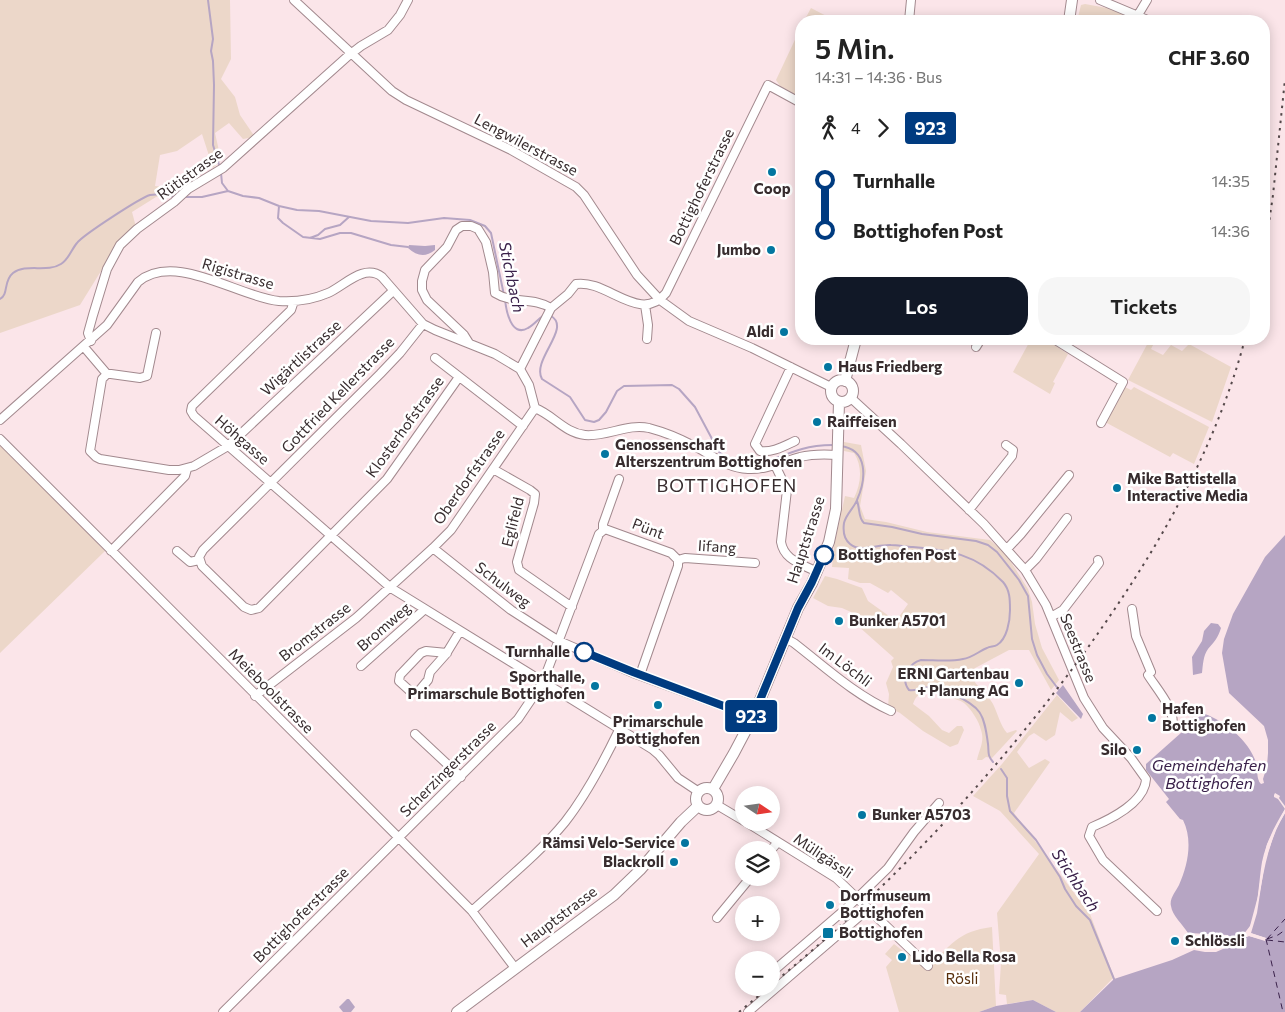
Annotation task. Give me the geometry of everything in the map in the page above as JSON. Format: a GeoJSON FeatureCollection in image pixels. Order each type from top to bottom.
{"type":"FeatureCollection","features":[{"type":"Feature","properties":{"kind":"main road"},"geometry":{"type":"LineString","coordinates":[[1070,15],[1072,0]]}},
{"type":"Feature","properties":{"kind":"main road"},"geometry":{"type":"LineString","coordinates":[[845,381],[854,345]]}},
{"type":"Feature","properties":{"kind":"main road"},"geometry":{"type":"LineString","coordinates":[[837,381],[845,381],[850,384],[852,389],[851,398],[846,402],[840,402],[831,396],[831,387],[837,381]]}},
{"type":"Feature","properties":{"kind":"main road","name":"Hauptstrasse"},"geometry":{"type":"LineString","coordinates":[[713,789],[753,717],[785,638],[829,542],[836,509],[840,402]]}},
{"type":"Feature","properties":{"kind":"main road","name":"Hauptstrasse"},"geometry":{"type":"LineString","coordinates":[[804,596],[827,530],[836,493]]}},
{"type":"Feature","properties":{"kind":"main road"},"geometry":{"type":"LineString","coordinates":[[707,788],[713,789],[718,794],[717,805],[708,811],[698,806],[696,797],[699,792],[707,788]]}},
{"type":"Feature","properties":{"kind":"main road","name":"Hauptstrasse"},"geometry":{"type":"LineString","coordinates":[[457,1012],[614,895],[640,870],[681,822],[698,806]]}},
{"type":"Feature","properties":{"kind":"street","name":"Lengwilerstrasse"},"geometry":{"type":"LineString","coordinates":[[294,0],[380,81],[406,100],[511,150],[576,186],[637,274],[660,300],[689,321],[752,348],[831,387]]}},
{"type":"Feature","properties":{"kind":"street","name":"Rütistrasse"},"geometry":{"type":"LineString","coordinates":[[91,341],[88,333],[112,256],[128,237],[183,193],[220,170],[360,46],[388,30],[400,15],[408,0]]}},
{"type":"Feature","properties":{"kind":"street"},"geometry":{"type":"LineString","coordinates":[[910,15],[911,0]]}},
{"type":"Feature","properties":{"kind":"street"},"geometry":{"type":"LineString","coordinates":[[1100,0],[1138,15],[1147,0]]}},
{"type":"Feature","properties":{"kind":"street","name":"Bottighoferstrasse"},"geometry":{"type":"LineString","coordinates":[[660,300],[666,293],[768,86],[795,100]]}},
{"type":"Feature","properties":{"kind":"street"},"geometry":{"type":"LineString","coordinates":[[469,343],[464,334],[428,300],[422,290],[425,270],[447,247],[456,230],[462,226],[471,226],[478,229],[486,242],[493,272],[493,291],[497,295],[540,303],[548,314]]}},
{"type":"Feature","properties":{"kind":"street","name":"Rigistrasse"},"geometry":{"type":"LineString","coordinates":[[0,420],[107,325],[138,282],[157,273],[183,273],[266,299],[294,301],[310,299],[329,292],[366,272],[379,275],[422,324],[495,354],[520,369]]}},
{"type":"Feature","properties":{"kind":"street"},"geometry":{"type":"LineString","coordinates":[[660,300],[645,305],[588,284],[574,286],[548,314],[520,369],[529,385],[535,408],[578,434],[596,435],[633,428],[645,428],[668,434],[735,467],[750,469],[775,465],[800,457],[838,449]]}},
{"type":"Feature","properties":{"kind":"street","name":"Wigärtlistrasse"},"geometry":{"type":"LineString","coordinates":[[187,469],[228,446],[393,291]]}},
{"type":"Feature","properties":{"kind":"street","name":"Höhgasse"},"geometry":{"type":"LineString","coordinates":[[294,301],[291,310],[192,406],[191,411],[194,416],[391,588],[655,751],[678,778],[699,792]]}},
{"type":"Feature","properties":{"kind":"street"},"geometry":{"type":"LineString","coordinates":[[645,305],[648,325],[647,339]]}},
{"type":"Feature","properties":{"kind":"street","name":"Gottfried Kellerstrasse"},"geometry":{"type":"LineString","coordinates":[[199,560],[203,550],[393,360],[422,324]]}},
{"type":"Feature","properties":{"kind":"street"},"geometry":{"type":"LineString","coordinates":[[84,347],[107,374],[140,378],[147,376],[156,332]]}},
{"type":"Feature","properties":{"kind":"street"},"geometry":{"type":"LineString","coordinates":[[1064,345],[1123,382],[1101,423]]}},
{"type":"Feature","properties":{"kind":"street","name":"Klosterhofstrasse"},"geometry":{"type":"LineString","coordinates":[[435,358],[523,426]]}},
{"type":"Feature","properties":{"kind":"street"},"geometry":{"type":"LineString","coordinates":[[791,367],[755,444],[760,451],[766,452],[795,441]]}},
{"type":"Feature","properties":{"kind":"street"},"geometry":{"type":"LineString","coordinates":[[107,374],[101,382],[90,446],[92,454],[100,459],[155,468],[169,470],[187,469],[185,476],[111,551]]}},
{"type":"Feature","properties":{"kind":"street","name":"Klosterhofstrasse"},"geometry":{"type":"LineString","coordinates":[[199,560],[202,566],[244,608],[254,610],[259,608],[387,479],[459,377]]}},
{"type":"Feature","properties":{"kind":"street","name":"Seestrasse"},"geometry":{"type":"LineString","coordinates":[[851,398],[901,444],[1007,549],[1025,570],[1042,596],[1084,698],[1103,728],[1131,758],[1146,779],[1144,786],[1132,803],[1113,818],[1092,827],[1089,836],[1103,860],[1157,910]]}},
{"type":"Feature","properties":{"kind":"street","name":"Oberdorfstrasse"},"geometry":{"type":"LineString","coordinates":[[391,588],[451,530],[535,408]]}},
{"type":"Feature","properties":{"kind":"street","name":"Meieboolstrasse"},"geometry":{"type":"LineString","coordinates":[[0,439],[472,912],[515,968]]}},
{"type":"Feature","properties":{"kind":"street"},"geometry":{"type":"LineString","coordinates":[[969,510],[1012,456],[1013,450],[1006,445]]}},
{"type":"Feature","properties":{"kind":"street"},"geometry":{"type":"LineString","coordinates":[[775,465],[787,490],[781,542],[783,549],[791,560],[813,570]]}},
{"type":"Feature","properties":{"kind":"street","name":"Eglifeld"},"geometry":{"type":"LineString","coordinates":[[493,469],[535,494],[517,562],[518,570],[572,607]]}},
{"type":"Feature","properties":{"kind":"street"},"geometry":{"type":"LineString","coordinates":[[1007,549],[1069,475]]}},
{"type":"Feature","properties":{"kind":"street"},"geometry":{"type":"LineString","coordinates":[[559,641],[599,534],[603,530],[603,524],[619,479]]}},
{"type":"Feature","properties":{"kind":"street"},"geometry":{"type":"LineString","coordinates":[[1025,570],[1036,559],[1067,518]]}},
{"type":"Feature","properties":{"kind":"street","name":"Pünt"},"geometry":{"type":"LineString","coordinates":[[603,530],[610,530],[671,553],[678,560]]}},
{"type":"Feature","properties":{"kind":"street","name":"Schulweg"},"geometry":{"type":"LineString","coordinates":[[434,548],[511,610],[559,641],[640,675],[753,717]]}},
{"type":"Feature","properties":{"kind":"street"},"geometry":{"type":"LineString","coordinates":[[177,551],[190,562],[199,560]]}},
{"type":"Feature","properties":{"kind":"street","name":"Iifang"},"geometry":{"type":"LineString","coordinates":[[678,560],[684,558],[755,563]]}},
{"type":"Feature","properties":{"kind":"street"},"geometry":{"type":"LineString","coordinates":[[640,675],[678,566],[678,560]]}},
{"type":"Feature","properties":{"kind":"street"},"geometry":{"type":"LineString","coordinates":[[1051,617],[1063,610],[1099,563],[1098,560]]}},
{"type":"Feature","properties":{"kind":"street","name":"Bromstrasse"},"geometry":{"type":"LineString","coordinates":[[256,696],[356,618],[391,588]]}},
{"type":"Feature","properties":{"kind":"street","name":"Bromweg"},"geometry":{"type":"LineString","coordinates":[[360,666],[425,609]]}},
{"type":"Feature","properties":{"kind":"street"},"geometry":{"type":"LineString","coordinates":[[1132,609],[1136,636],[1151,672],[1148,675],[1168,704],[1174,720],[1172,727]]}},
{"type":"Feature","properties":{"kind":"street"},"geometry":{"type":"LineString","coordinates":[[447,653],[424,652],[400,675],[401,683],[410,691],[418,692],[428,680],[430,672],[447,653],[460,631]]}},
{"type":"Feature","properties":{"kind":"street","name":"Im Löchli"},"geometry":{"type":"LineString","coordinates":[[785,638],[853,690],[875,704],[891,711]]}},
{"type":"Feature","properties":{"kind":"street","name":"Scherzingerstrasse"},"geometry":{"type":"LineString","coordinates":[[399,838],[518,719],[543,682],[559,641]]}},
{"type":"Feature","properties":{"kind":"street"},"geometry":{"type":"LineString","coordinates":[[472,912],[540,850],[566,821],[609,751],[619,730]]}},
{"type":"Feature","properties":{"kind":"street"},"geometry":{"type":"LineString","coordinates":[[415,734],[461,777]]}},
{"type":"Feature","properties":{"kind":"street","name":"Müligässli"},"geometry":{"type":"LineString","coordinates":[[857,898],[888,868],[914,832],[939,804]]}},
{"type":"Feature","properties":{"kind":"street","name":"Müligässli"},"geometry":{"type":"LineString","coordinates":[[717,805],[735,816]]}},
{"type":"Feature","properties":{"kind":"street","name":"Müligässli"},"geometry":{"type":"LineString","coordinates":[[760,831],[776,841]]}},
{"type":"Feature","properties":{"kind":"street","name":"Bottighoferstrasse"},"geometry":{"type":"LineString","coordinates":[[223,1012],[399,838]]}},
{"type":"Feature","properties":{"kind":"street","name":"Müligässli"},"geometry":{"type":"LineString","coordinates":[[780,843],[836,878],[928,966]]}},
{"type":"Feature","properties":{"kind":"street"},"geometry":{"type":"LineString","coordinates":[[717,918],[743,886]]}},
{"type":"Feature","properties":{"kind":"street"},"geometry":{"type":"LineString","coordinates":[[780,965],[857,898]]}},
{"type":"Feature","properties":{"kind":"street"},"geometry":{"type":"LineString","coordinates":[[748,1012],[868,909]]}},
{"type":"Feature","properties":{"kind":"green space"},"geometry":{"type":"Polygon","coordinates":[[[0,0],[230,0],[231,59],[221,79],[235,97],[240,115],[255,137],[243,139],[229,123],[215,133],[221,160],[213,168],[202,134],[177,151],[160,155],[155,186],[178,188],[180,194],[156,197],[132,212],[136,227],[114,250],[80,305],[0,333],[0,0]]]}},
{"type":"Feature","properties":{"kind":"green space"},"geometry":{"type":"Polygon","coordinates":[[[1081,5],[1107,8],[1124,15],[1078,15],[1081,5]]]}},
{"type":"Feature","properties":{"kind":"green space"},"geometry":{"type":"Polygon","coordinates":[[[811,8],[824,15],[807,15],[811,8]]]}},
{"type":"Feature","properties":{"kind":"green space"},"geometry":{"type":"Polygon","coordinates":[[[795,40],[795,95],[780,86],[776,80],[795,40]]]}},
{"type":"Feature","properties":{"kind":"green space"},"geometry":{"type":"Polygon","coordinates":[[[1028,345],[1054,345],[1068,354],[1053,382],[1055,383],[1050,394],[1013,372],[1028,345]]]}},
{"type":"Feature","properties":{"kind":"green space"},"geometry":{"type":"Polygon","coordinates":[[[1147,345],[1153,345],[1151,349],[1163,355],[1171,345],[1182,351],[1188,345],[1191,345],[1231,367],[1212,422],[1128,380],[1147,345]]]}},
{"type":"Feature","properties":{"kind":"green space"},"geometry":{"type":"Polygon","coordinates":[[[1125,387],[1131,390],[1134,387],[1209,427],[1194,464],[1173,453],[1170,457],[1105,422],[1125,387]]]}},
{"type":"Feature","properties":{"kind":"green space"},"geometry":{"type":"Polygon","coordinates":[[[844,442],[861,445],[866,471],[860,506],[865,519],[927,532],[990,540],[1006,554],[1028,589],[1042,648],[1059,680],[1051,690],[1029,650],[1009,650],[962,675],[964,681],[974,681],[989,698],[1007,733],[1017,731],[992,758],[986,757],[982,760],[977,760],[982,742],[981,730],[972,712],[961,701],[939,693],[928,692],[919,695],[913,704],[929,716],[942,730],[949,733],[957,726],[962,726],[964,730],[958,744],[950,747],[888,707],[889,694],[886,683],[893,667],[891,661],[894,658],[857,625],[851,612],[842,608],[828,606],[813,598],[825,576],[862,588],[868,601],[896,621],[908,604],[891,590],[888,593],[870,583],[860,583],[848,579],[849,568],[832,567],[834,546],[845,496],[854,498],[859,481],[860,470],[857,458],[854,453],[844,451],[844,442]]]}},
{"type":"Feature","properties":{"kind":"green space"},"geometry":{"type":"Polygon","coordinates":[[[0,443],[105,551],[0,653],[0,443]]]}},
{"type":"Feature","properties":{"kind":"green space"},"geometry":{"type":"Polygon","coordinates":[[[1057,695],[1078,718],[1072,722],[1060,712],[1055,735],[1046,741],[1034,733],[1029,736],[1017,752],[1029,768],[1045,759],[1050,762],[1014,813],[1090,914],[1114,977],[1080,1012],[1056,1012],[1033,1000],[1007,1004],[1006,995],[999,994],[1001,963],[997,913],[1039,854],[1000,811],[973,796],[1002,764],[1057,695]]]}},
{"type":"Feature","properties":{"kind":"green space","name":"Rösli"},"geometry":{"type":"Polygon","coordinates":[[[992,927],[996,1006],[979,1012],[899,1012],[886,967],[892,960],[885,954],[894,944],[908,955],[911,953],[927,968],[955,941],[971,932],[992,927]]]}},
{"type":"Feature","properties":{"kind":"water"},"geometry":{"type":"Polygon","coordinates":[[[409,245],[435,245],[435,250],[421,255],[408,248],[409,245]]]}},
{"type":"Feature","properties":{"kind":"water","name":"Gemeindehafen Bottighofen"},"geometry":{"type":"Polygon","coordinates":[[[1285,535],[1285,806],[1279,798],[1280,796],[1275,793],[1274,797],[1278,799],[1285,809],[1271,834],[1266,848],[1262,862],[1254,916],[1247,933],[1230,939],[1228,935],[1188,933],[1173,913],[1171,903],[1187,861],[1188,836],[1183,820],[1166,802],[1169,799],[1146,770],[1146,764],[1200,716],[1205,714],[1228,727],[1248,746],[1256,762],[1259,782],[1261,784],[1264,783],[1268,740],[1264,726],[1229,693],[1222,653],[1224,639],[1233,614],[1265,557],[1285,535]]]}},
{"type":"Feature","properties":{"kind":"water"},"geometry":{"type":"Polygon","coordinates":[[[1211,623],[1218,624],[1221,628],[1220,631],[1205,655],[1202,673],[1193,675],[1192,657],[1202,641],[1204,631],[1211,623]]]}},
{"type":"Feature","properties":{"kind":"water"},"geometry":{"type":"Polygon","coordinates":[[[1063,685],[1083,714],[1081,719],[1056,693],[1063,685]]]}},
{"type":"Feature","properties":{"kind":"water"},"geometry":{"type":"Polygon","coordinates":[[[1285,813],[1285,1012],[1080,1012],[1114,979],[1172,960],[1194,950],[1216,952],[1232,945],[1231,942],[1249,936],[1260,939],[1266,938],[1250,933],[1271,843],[1285,813]]]}},
{"type":"Feature","properties":{"kind":"water"},"geometry":{"type":"Polygon","coordinates":[[[347,999],[355,1007],[351,1012],[343,1012],[339,1007],[347,999]]]}},
{"type":"Feature","properties":{"kind":"water"},"geometry":{"type":"Polygon","coordinates":[[[1033,1000],[1056,1012],[979,1012],[996,1006],[1033,1000]]]}},
{"type":"Feature","properties":{"kind":"pier"},"geometry":{"type":"Polygon","coordinates":[[[1285,809],[1265,861],[1257,913],[1251,933],[1266,938],[1265,941],[1249,936],[1231,942],[1230,939],[1243,935],[1250,926],[1258,896],[1267,844],[1285,809]]]}},
{"type":"Feature","properties":{"kind":"waterway"},"geometry":{"type":"LineString","coordinates":[[208,0],[213,39],[211,51],[214,85],[213,145],[220,168]]}},
{"type":"Feature","properties":{"kind":"waterway"},"geometry":{"type":"LineString","coordinates":[[221,173],[222,183],[228,191]]}},
{"type":"Feature","properties":{"kind":"waterway","name":"Stichbach"},"geometry":{"type":"LineString","coordinates":[[184,197],[202,197],[228,191],[297,210],[319,211],[371,221],[408,223],[444,218],[470,220],[485,226],[491,233],[504,295]]}},
{"type":"Feature","properties":{"kind":"waterway","name":"Stichbach"},"geometry":{"type":"LineString","coordinates":[[0,299],[3,297],[10,276],[18,270],[49,268],[61,264],[81,239],[112,217],[150,195],[157,194],[177,197]]}},
{"type":"Feature","properties":{"kind":"waterway"},"geometry":{"type":"LineString","coordinates":[[279,206],[278,218],[303,237],[320,239],[340,233],[351,233],[391,245],[408,247]]}},
{"type":"Feature","properties":{"kind":"waterway"},"geometry":{"type":"LineString","coordinates":[[310,238],[318,235],[325,229],[340,225],[349,217]]}},
{"type":"Feature","properties":{"kind":"waterway","name":"Stichbach"},"geometry":{"type":"LineString","coordinates":[[505,299],[511,321],[517,329],[528,328],[544,315]]}},
{"type":"Feature","properties":{"kind":"waterway","name":"Stichbach"},"geometry":{"type":"LineString","coordinates":[[551,316],[556,321],[557,328],[542,363],[540,371],[542,379],[570,397],[585,420],[594,422],[599,420],[606,412],[617,391],[624,386],[672,385],[679,389],[695,407],[719,452],[727,458],[755,462],[770,460],[806,448],[833,445]]}},
{"type":"Feature","properties":{"kind":"waterway","name":"Stichbach"},"geometry":{"type":"LineString","coordinates":[[840,446],[849,448],[856,453],[863,467],[860,492],[844,523],[844,534],[850,544],[859,548],[886,545],[926,548],[961,555],[983,565],[1003,582],[1007,588],[1010,599],[1009,619],[1006,634],[996,646],[988,647],[972,656],[958,660],[921,660],[913,664],[907,672],[905,681],[909,690],[932,686],[943,687],[975,707],[983,718],[989,755],[993,762]]}},
{"type":"Feature","properties":{"kind":"waterway"},"geometry":{"type":"LineString","coordinates":[[857,501],[864,523],[922,534],[976,541],[988,545],[997,552],[1019,580],[1028,596],[1032,639],[1037,655],[1047,674],[1059,690]]}},
{"type":"Feature","properties":{"kind":"waterway","name":"Stichbach"},"geometry":{"type":"LineString","coordinates":[[1001,769],[1007,778],[1007,796],[1010,811],[1036,840],[1076,906],[1090,920],[1114,979]]}},
{"type":"Feature","properties":{"kind":"ferry route"},"geometry":{"type":"LineString","coordinates":[[1267,939],[1285,919]]}},
{"type":"Feature","properties":{"kind":"ferry route"},"geometry":{"type":"LineString","coordinates":[[1267,939],[1285,930]]}},
{"type":"Feature","properties":{"kind":"ferry route"},"geometry":{"type":"LineString","coordinates":[[1266,939],[1283,1012]]}},
{"type":"Feature","properties":{"kind":"ferry route"},"geometry":{"type":"LineString","coordinates":[[1267,940],[1285,942]]}},
{"type":"Feature","properties":{"kind":"railway"},"geometry":{"type":"LineString","coordinates":[[1270,216],[1285,79]]}},
{"type":"Feature","properties":{"kind":"railway"},"geometry":{"type":"LineString","coordinates":[[780,977],[857,910],[938,829],[1014,743],[1084,653],[1134,580],[1179,504],[1199,464],[1216,423],[1232,382],[1243,345]]}},
{"type":"Feature","properties":{"kind":"railway"},"geometry":{"type":"LineString","coordinates":[[739,1012],[758,996]]}},
{"type":"Feature","properties":{"kind":"bus line","name":"923"},"geometry":{"type":"LineString","coordinates":[[584,652],[753,717],[798,608],[824,555]]}},
{"type":"Feature","properties":{"kind":"place","name":"Coop"},"geometry":{"type":"Point","coordinates":[772,172]}},
{"type":"Feature","properties":{"kind":"place","name":"Jumbo"},"geometry":{"type":"Point","coordinates":[771,250]}},
{"type":"Feature","properties":{"kind":"place","name":"Aldi"},"geometry":{"type":"Point","coordinates":[784,332]}},
{"type":"Feature","properties":{"kind":"place","name":"Haus Friedberg"},"geometry":{"type":"Point","coordinates":[828,367]}},
{"type":"Feature","properties":{"kind":"place","name":"Raiffeisen"},"geometry":{"type":"Point","coordinates":[817,422]}},
{"type":"Feature","properties":{"kind":"place","name":"Genossenschaft Alterszentrum Bottighofen"},"geometry":{"type":"Point","coordinates":[605,454]}},
{"type":"Feature","properties":{"kind":"place","name":"Mike Battistella Interactive Media"},"geometry":{"type":"Point","coordinates":[1117,488]}},
{"type":"Feature","properties":{"kind":"place","name":"Bottighofen Post"},"geometry":{"type":"Point","coordinates":[824,555]}},
{"type":"Feature","properties":{"kind":"place","name":"Bunker A5701"},"geometry":{"type":"Point","coordinates":[839,621]}},
{"type":"Feature","properties":{"kind":"place","name":"Turnhalle"},"geometry":{"type":"Point","coordinates":[584,652]}},
{"type":"Feature","properties":{"kind":"place","name":"ERNI Gartenbau + Planung AG"},"geometry":{"type":"Point","coordinates":[1019,683]}},
{"type":"Feature","properties":{"kind":"place","name":"Sporthalle, Primarschule Bottighofen"},"geometry":{"type":"Point","coordinates":[595,686]}},
{"type":"Feature","properties":{"kind":"place","name":"Primarschule Bottighofen"},"geometry":{"type":"Point","coordinates":[658,705]}},
{"type":"Feature","properties":{"kind":"place","name":"Hafen Bottighofen"},"geometry":{"type":"Point","coordinates":[1152,718]}},
{"type":"Feature","properties":{"kind":"place","name":"Silo"},"geometry":{"type":"Point","coordinates":[1137,750]}},
{"type":"Feature","properties":{"kind":"place","name":"Bunker A5703"},"geometry":{"type":"Point","coordinates":[862,815]}},
{"type":"Feature","properties":{"kind":"place","name":"Rämsi Velo-Service"},"geometry":{"type":"Point","coordinates":[685,843]}},
{"type":"Feature","properties":{"kind":"place","name":"Blackroll"},"geometry":{"type":"Point","coordinates":[674,862]}},
{"type":"Feature","properties":{"kind":"place","name":"Dorfmuseum Bottighofen"},"geometry":{"type":"Point","coordinates":[830,905]}},
{"type":"Feature","properties":{"kind":"place","name":"Bottighofen"},"geometry":{"type":"Point","coordinates":[828,933]}},
{"type":"Feature","properties":{"kind":"place","name":"Schlössli"},"geometry":{"type":"Point","coordinates":[1175,941]}},
{"type":"Feature","properties":{"kind":"place","name":"Lido Bella Rosa"},"geometry":{"type":"Point","coordinates":[902,957]}},
{"type":"Feature","properties":{"kind":"district","name":"BOTTIGHOFEN"},"geometry":{"type":"Point","coordinates":[727,486]}}]}
